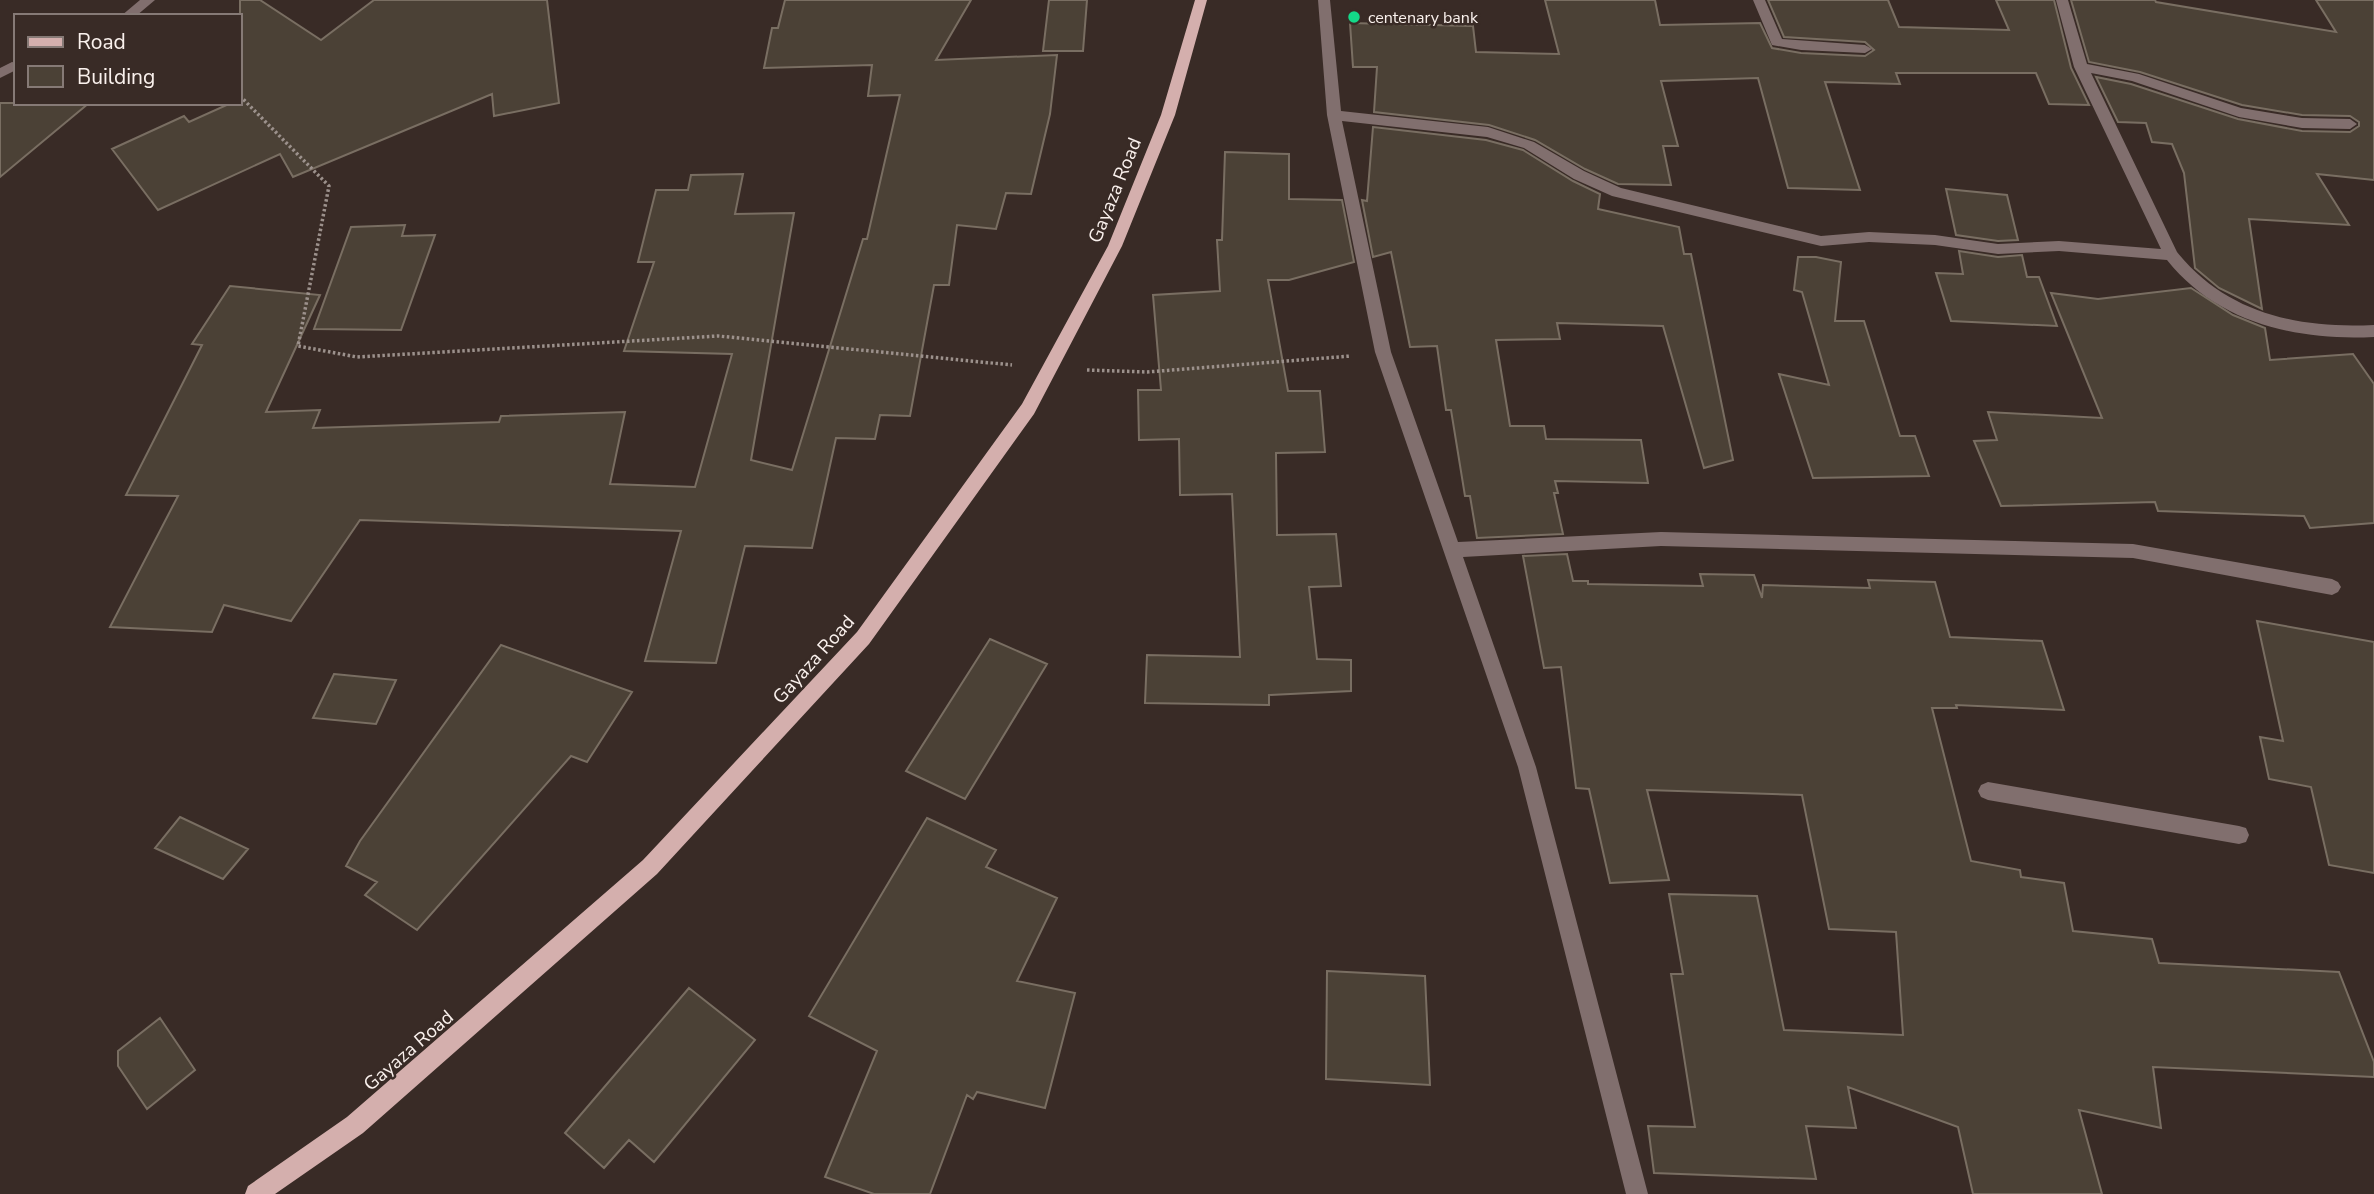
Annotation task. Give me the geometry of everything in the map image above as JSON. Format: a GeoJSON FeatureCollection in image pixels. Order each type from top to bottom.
{"type":"FeatureCollection","features":[{"type":"Feature","properties":{"kind":"main road","name":"Gayaza Road"},"geometry":{"type":"LineString","coordinates":[[256,1194],[355,1125],[650,867],[863,638],[1028,409],[1115,246],[1168,115],[1201,0]]}},
{"type":"Feature","properties":{"kind":"street"},"geometry":{"type":"LineString","coordinates":[[130,14],[149,0]]}},
{"type":"Feature","properties":{"kind":"street"},"geometry":{"type":"LineString","coordinates":[[1324,0],[1334,115],[1383,352],[1527,767],[1637,1194]]}},
{"type":"Feature","properties":{"kind":"street"},"geometry":{"type":"LineString","coordinates":[[1759,0],[1777,42],[1801,47],[1865,49]]}},
{"type":"Feature","properties":{"kind":"street"},"geometry":{"type":"LineString","coordinates":[[2062,0],[2081,67],[2171,255],[2198,286],[2231,307],[2304,329],[2374,331]]}},
{"type":"Feature","properties":{"kind":"street"},"geometry":{"type":"LineString","coordinates":[[0,74],[12,65]]}},
{"type":"Feature","properties":{"kind":"street"},"geometry":{"type":"LineString","coordinates":[[2081,67],[2134,77],[2239,112],[2302,123],[2350,124]]}},
{"type":"Feature","properties":{"kind":"street"},"geometry":{"type":"LineString","coordinates":[[1334,115],[1488,132],[1530,145],[1578,175],[1617,192],[1821,241],[1869,237],[1935,240],[1998,249],[2059,246],[2171,255]]}},
{"type":"Feature","properties":{"kind":"street"},"geometry":{"type":"LineString","coordinates":[[1451,550],[1661,539],[2133,551],[2332,587]]}},
{"type":"Feature","properties":{"kind":"street"},"geometry":{"type":"LineString","coordinates":[[1988,791],[2239,835]]}},
{"type":"Feature","properties":{"kind":"path"},"geometry":{"type":"LineString","coordinates":[[242,98],[329,186],[298,345],[357,358],[718,336],[1050,368],[1147,372],[1383,352]]}},
{"type":"Feature","properties":{"kind":"building"},"geometry":{"type":"Polygon","coordinates":[[[240,0],[260,0],[321,40],[374,0],[547,0],[559,103],[494,116],[492,94],[293,177],[280,154],[158,210],[112,149],[184,116],[189,122],[227,105],[242,105],[240,0]]]}},
{"type":"Feature","properties":{"kind":"building"},"geometry":{"type":"Polygon","coordinates":[[[785,0],[971,0],[936,60],[1057,55],[1050,114],[1031,194],[1006,193],[996,229],[957,225],[949,285],[934,285],[910,416],[880,415],[875,439],[836,438],[812,548],[745,546],[716,663],[645,661],[681,531],[360,520],[291,621],[224,605],[212,632],[110,627],[178,496],[126,495],[202,345],[192,344],[230,286],[320,295],[266,412],[320,410],[313,428],[499,422],[501,416],[625,412],[610,484],[695,487],[732,354],[624,351],[654,262],[638,262],[656,190],[688,190],[691,175],[743,174],[735,214],[794,213],[751,460],[792,470],[863,239],[867,239],[900,95],[868,96],[872,65],[764,68],[772,28],[778,28],[785,0]]]}},
{"type":"Feature","properties":{"kind":"building"},"geometry":{"type":"Polygon","coordinates":[[[1049,0],[1087,0],[1083,51],[1043,51],[1049,0]]]}},
{"type":"Feature","properties":{"kind":"building"},"geometry":{"type":"Polygon","coordinates":[[[1545,0],[1655,0],[1660,25],[1760,23],[1772,48],[1801,53],[1865,56],[1874,50],[1865,42],[1784,37],[1768,0],[1888,0],[1899,27],[2009,30],[1996,0],[2054,0],[2071,68],[2089,105],[2049,104],[2036,73],[1896,73],[1900,84],[1825,82],[1860,190],[1788,188],[1758,78],[1661,81],[1678,146],[1663,146],[1671,185],[1618,184],[1585,169],[1535,140],[1489,125],[1374,112],[1377,67],[1353,67],[1350,23],[1473,26],[1476,52],[1559,54],[1545,0]]]}},
{"type":"Feature","properties":{"kind":"building"},"geometry":{"type":"Polygon","coordinates":[[[2071,0],[2155,0],[2336,32],[2316,0],[2374,0],[2374,180],[2317,174],[2349,225],[2249,219],[2262,309],[2219,288],[2195,268],[2184,173],[2172,144],[2152,142],[2146,123],[2118,122],[2096,77],[2131,84],[2238,119],[2302,131],[2350,132],[2359,126],[2359,122],[2350,116],[2302,115],[2242,105],[2140,72],[2089,62],[2071,0]]]}},
{"type":"Feature","properties":{"kind":"building"},"geometry":{"type":"Polygon","coordinates":[[[0,103],[87,105],[0,177],[0,103]]]}},
{"type":"Feature","properties":{"kind":"building"},"geometry":{"type":"Polygon","coordinates":[[[1373,127],[1486,140],[1523,150],[1573,181],[1600,194],[1598,209],[1679,227],[1684,254],[1691,254],[1733,460],[1704,468],[1663,326],[1557,323],[1560,339],[1496,340],[1510,426],[1544,426],[1546,439],[1641,440],[1648,483],[1555,481],[1558,493],[1554,493],[1563,534],[1477,538],[1470,496],[1465,496],[1451,410],[1446,410],[1437,346],[1410,347],[1391,252],[1373,257],[1362,200],[1367,201],[1373,127]]]}},
{"type":"Feature","properties":{"kind":"building"},"geometry":{"type":"Polygon","coordinates":[[[1225,152],[1289,154],[1289,199],[1342,200],[1354,262],[1289,280],[1268,280],[1288,391],[1320,391],[1325,452],[1276,453],[1277,535],[1336,534],[1341,586],[1309,587],[1317,659],[1351,660],[1351,691],[1269,695],[1269,705],[1145,703],[1147,655],[1240,657],[1232,494],[1180,495],[1179,439],[1139,440],[1138,390],[1161,390],[1153,295],[1220,291],[1217,240],[1222,240],[1225,152]]]}},
{"type":"Feature","properties":{"kind":"building"},"geometry":{"type":"Polygon","coordinates":[[[1946,189],[2007,195],[2018,240],[1998,241],[1956,235],[1946,189]]]}},
{"type":"Feature","properties":{"kind":"building"},"geometry":{"type":"Polygon","coordinates":[[[405,225],[402,236],[435,235],[401,330],[314,329],[351,227],[405,225]]]}},
{"type":"Feature","properties":{"kind":"building"},"geometry":{"type":"Polygon","coordinates":[[[1959,251],[1998,257],[2022,255],[2027,277],[2039,277],[2057,326],[1951,321],[1936,273],[1963,274],[1959,251]]]}},
{"type":"Feature","properties":{"kind":"building"},"geometry":{"type":"Polygon","coordinates":[[[1798,257],[1841,262],[1835,321],[1864,321],[1900,436],[1915,436],[1929,476],[1813,478],[1779,374],[1829,385],[1802,292],[1794,290],[1798,257]]]}},
{"type":"Feature","properties":{"kind":"building"},"geometry":{"type":"Polygon","coordinates":[[[2191,288],[2233,315],[2265,328],[2270,360],[2353,354],[2374,384],[2374,523],[2310,528],[2304,516],[2158,511],[2155,502],[2001,506],[1974,441],[1997,440],[1988,412],[2102,418],[2051,293],[2098,299],[2191,288]]]}},
{"type":"Feature","properties":{"kind":"building"},"geometry":{"type":"Polygon","coordinates":[[[1567,554],[1573,581],[1588,581],[1588,584],[1703,586],[1700,574],[1754,575],[1762,598],[1763,585],[1870,588],[1868,580],[1935,582],[1950,637],[2042,641],[2064,710],[1956,705],[1957,708],[1932,708],[1971,861],[2020,870],[2021,877],[2064,883],[2073,931],[2152,939],[2159,963],[2339,972],[2374,1062],[2374,1077],[2153,1067],[2161,1128],[2079,1110],[2102,1194],[1973,1194],[1958,1127],[1848,1087],[1856,1128],[1806,1126],[1816,1179],[1654,1173],[1648,1126],[1695,1127],[1671,974],[1683,974],[1669,894],[1757,896],[1784,1030],[1903,1035],[1896,932],[1829,929],[1802,795],[1647,790],[1669,880],[1610,883],[1589,789],[1576,788],[1561,667],[1544,668],[1523,556],[1567,554]]]}},
{"type":"Feature","properties":{"kind":"building"},"geometry":{"type":"Polygon","coordinates":[[[2257,621],[2374,642],[2374,873],[2329,865],[2311,787],[2269,779],[2260,737],[2283,741],[2257,621]]]}},
{"type":"Feature","properties":{"kind":"building"},"geometry":{"type":"Polygon","coordinates":[[[990,639],[1047,664],[965,799],[906,771],[990,639]]]}},
{"type":"Feature","properties":{"kind":"building"},"geometry":{"type":"Polygon","coordinates":[[[501,645],[632,692],[587,762],[571,756],[417,930],[365,895],[377,882],[346,866],[360,841],[501,645]]]}},
{"type":"Feature","properties":{"kind":"building"},"geometry":{"type":"Polygon","coordinates":[[[334,674],[396,680],[376,724],[313,718],[334,674]]]}},
{"type":"Feature","properties":{"kind":"building"},"geometry":{"type":"Polygon","coordinates":[[[180,817],[248,849],[223,879],[155,848],[180,817]]]}},
{"type":"Feature","properties":{"kind":"building"},"geometry":{"type":"Polygon","coordinates":[[[927,818],[996,850],[986,867],[1057,898],[1017,981],[1075,993],[1045,1108],[977,1092],[973,1099],[967,1095],[930,1194],[874,1194],[825,1177],[877,1051],[809,1016],[927,818]]]}},
{"type":"Feature","properties":{"kind":"building"},"geometry":{"type":"Polygon","coordinates":[[[1327,971],[1425,976],[1430,1085],[1326,1079],[1327,971]]]}},
{"type":"Feature","properties":{"kind":"building"},"geometry":{"type":"Polygon","coordinates":[[[689,988],[755,1040],[654,1162],[629,1140],[604,1168],[565,1133],[689,988]]]}},
{"type":"Feature","properties":{"kind":"building"},"geometry":{"type":"Polygon","coordinates":[[[160,1018],[195,1070],[147,1109],[118,1066],[118,1051],[160,1018]]]}},
{"type":"Feature","properties":{"kind":"place","name":"centenary bank"},"geometry":{"type":"Point","coordinates":[1354,17]}}]}
